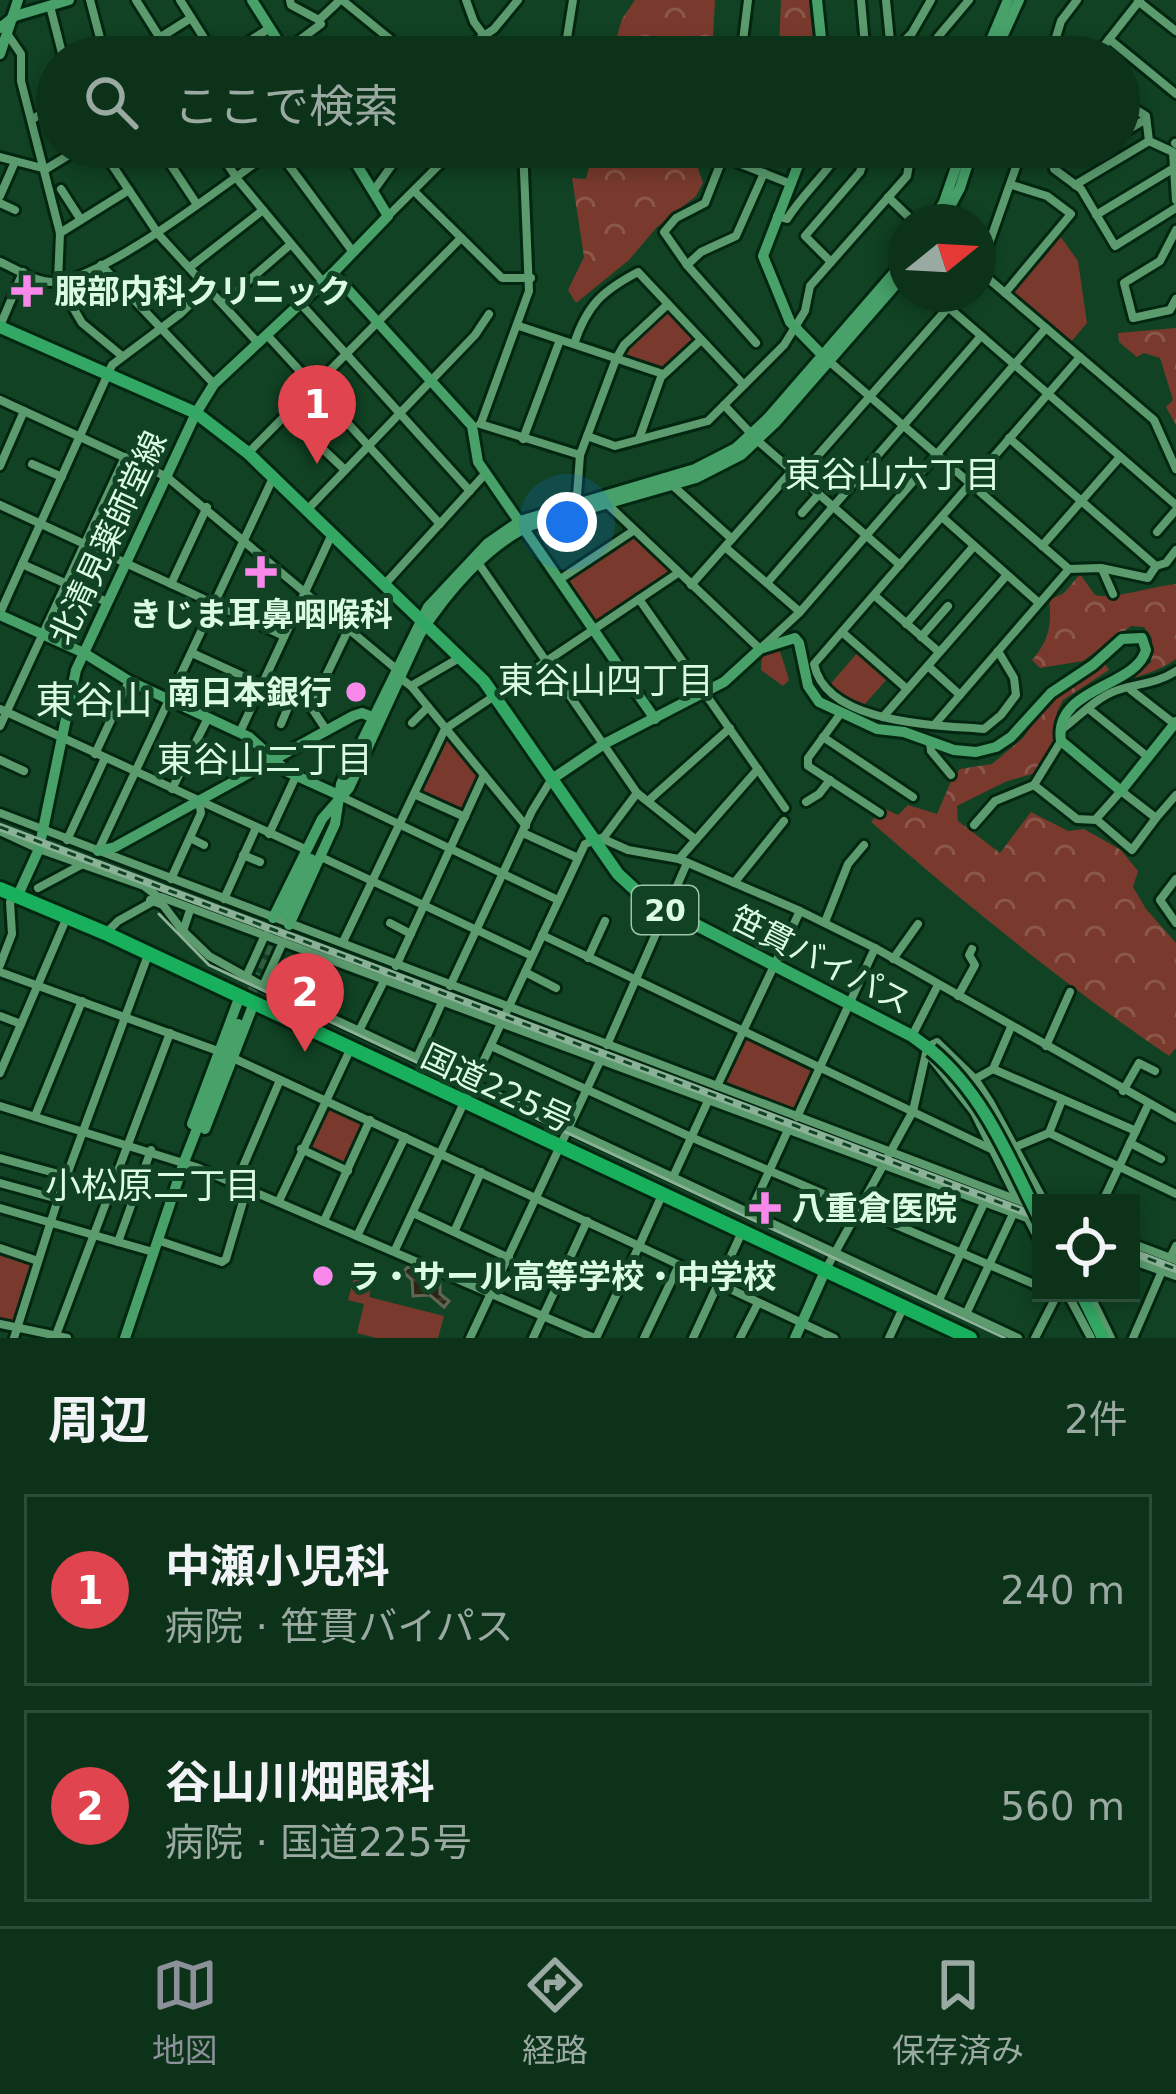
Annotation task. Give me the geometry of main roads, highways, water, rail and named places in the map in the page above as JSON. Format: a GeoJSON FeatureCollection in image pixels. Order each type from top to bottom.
{"type":"FeatureCollection","features":[{"type":"Feature","properties":{"kind":"highway","name":"国道225号"},"geometry":{"type":"LineString","coordinates":[[0,889],[105,933],[970,1338]]}},
{"type":"Feature","properties":{"kind":"main road","name":"笹貫バイパス"},"geometry":{"type":"LineString","coordinates":[[0,326],[196,413],[248,453],[461,657],[494,695],[630,887],[666,911],[912,1036],[960,1077],[980,1105],[1032,1213]]}},
{"type":"Feature","properties":{"kind":"main road"},"geometry":{"type":"LineString","coordinates":[[1075,1302],[1101,1338]]}},
{"type":"Feature","properties":{"kind":"water"},"geometry":{"type":"Polygon","coordinates":[[[409,1266],[423,1279],[440,1278],[440,1294],[449,1301],[444,1307],[430,1295],[413,1296],[412,1280],[403,1272],[409,1266]]]}},
{"type":"Feature","properties":{"kind":"tunnel"},"geometry":{"type":"LineString","coordinates":[[238,1024],[285,915]]}},
{"type":"Feature","properties":{"kind":"tram line"},"geometry":{"type":"LineString","coordinates":[[159,914],[209,965],[1005,1338]]}},
{"type":"Feature","properties":{"kind":"railway"},"geometry":{"type":"LineString","coordinates":[[0,827],[1032,1215]]}},
{"type":"Feature","properties":{"kind":"railway"},"geometry":{"type":"LineString","coordinates":[[1140,1255],[1176,1269]]}},
{"type":"Feature","properties":{"kind":"place","name":"服部内科クリニック"},"geometry":{"type":"Point","coordinates":[27,291]}},
{"type":"Feature","properties":{"kind":"place","name":"中瀬小児科"},"geometry":{"type":"Point","coordinates":[317,464]}},
{"type":"Feature","properties":{"kind":"place","name":"きじま耳鼻咽喉科"},"geometry":{"type":"Point","coordinates":[261,572]}},
{"type":"Feature","properties":{"kind":"place","name":"南日本銀行"},"geometry":{"type":"Point","coordinates":[356,692]}},
{"type":"Feature","properties":{"kind":"place","name":"谷山川畑眼科"},"geometry":{"type":"Point","coordinates":[305,1052]}},
{"type":"Feature","properties":{"kind":"place","name":"八重倉医院"},"geometry":{"type":"Point","coordinates":[765,1208]}},
{"type":"Feature","properties":{"kind":"place","name":"ラ・サール高等学校・中学校"},"geometry":{"type":"Point","coordinates":[323,1276]}},
{"type":"Feature","properties":{"kind":"district","name":"東谷山六丁目"},"geometry":{"type":"Point","coordinates":[893,474]}},
{"type":"Feature","properties":{"kind":"district","name":"東谷山四丁目"},"geometry":{"type":"Point","coordinates":[606,680]}},
{"type":"Feature","properties":{"kind":"district","name":"東谷山"},"geometry":{"type":"Point","coordinates":[94,700]}},
{"type":"Feature","properties":{"kind":"district","name":"東谷山二丁目"},"geometry":{"type":"Point","coordinates":[265,759]}},
{"type":"Feature","properties":{"kind":"district","name":"小松原二丁目"},"geometry":{"type":"Point","coordinates":[153,1185]}}]}
